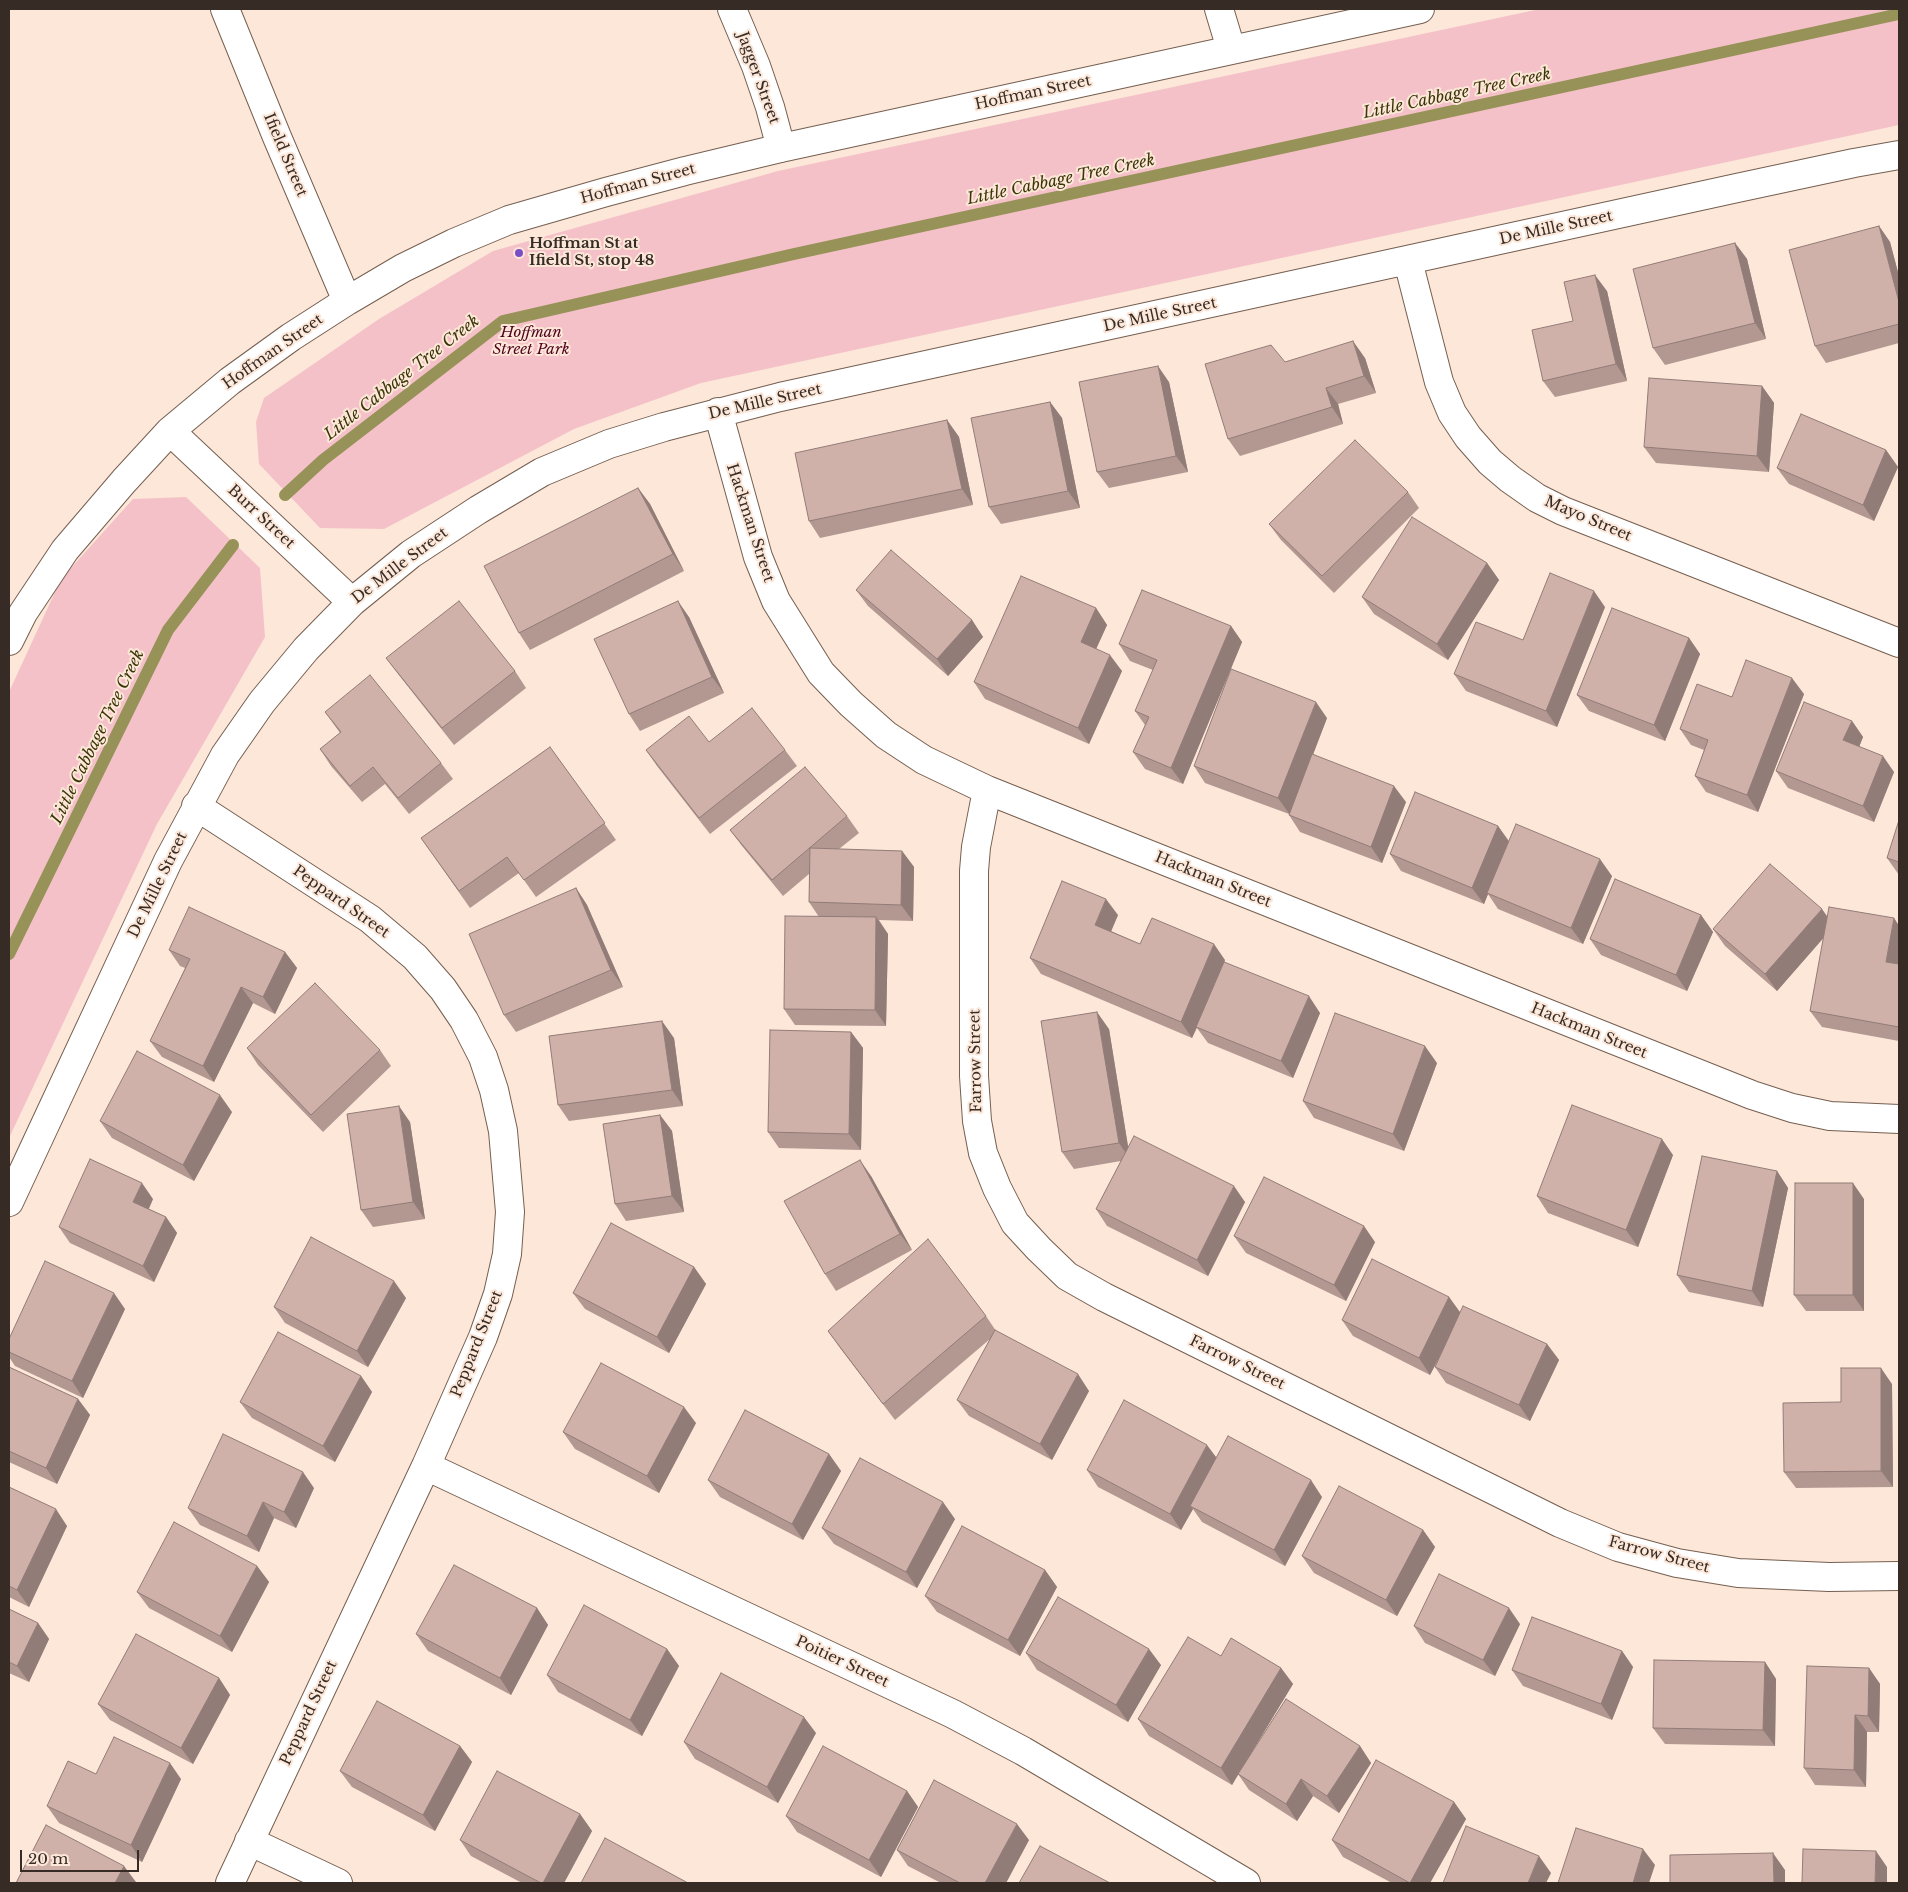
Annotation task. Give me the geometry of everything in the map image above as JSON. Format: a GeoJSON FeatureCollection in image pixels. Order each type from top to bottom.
{"type":"FeatureCollection","features":[{"type":"Feature","properties":{"kind":"street","name":"Ifield Street"},"geometry":{"type":"LineString","coordinates":[[225,9],[347,301]]}},
{"type":"Feature","properties":{"kind":"street","name":"Jagger Street"},"geometry":{"type":"LineString","coordinates":[[732,9],[756,66],[781,148]]}},
{"type":"Feature","properties":{"kind":"street"},"geometry":{"type":"LineString","coordinates":[[1219,9],[1231,49]]}},
{"type":"Feature","properties":{"kind":"street","name":"Hoffman Street"},"geometry":{"type":"LineString","coordinates":[[9,641],[23,612],[65,550],[170,431],[230,381],[291,337],[403,268],[454,243],[510,220],[606,192],[781,148],[1420,9]]}},
{"type":"Feature","properties":{"kind":"street","name":"De Mille Street"},"geometry":{"type":"LineString","coordinates":[[9,1202],[168,861],[225,755],[262,702],[306,649],[352,602],[411,554],[478,510],[542,472],[609,444],[718,412],[1854,162],[1899,155]]}},
{"type":"Feature","properties":{"kind":"street","name":"Mayo Street"},"geometry":{"type":"LineString","coordinates":[[1408,261],[1440,382],[1452,413],[1473,443],[1490,462],[1510,479],[1537,498],[1563,511],[1899,644]]}},
{"type":"Feature","properties":{"kind":"street","name":"Hackman Street"},"geometry":{"type":"LineString","coordinates":[[718,412],[758,557],[776,601],[821,673],[851,704],[886,735],[924,760],[988,790],[1752,1095],[1792,1108],[1830,1116],[1899,1120]]}},
{"type":"Feature","properties":{"kind":"street","name":"Burr Street"},"geometry":{"type":"LineString","coordinates":[[170,431],[352,602]]}},
{"type":"Feature","properties":{"kind":"street","name":"Farrow Street"},"geometry":{"type":"LineString","coordinates":[[988,790],[976,847],[974,871],[974,1076],[977,1122],[983,1153],[997,1188],[1016,1223],[1067,1276],[1104,1297],[1552,1518],[1618,1546],[1678,1563],[1738,1574],[1829,1578],[1899,1576]]}},
{"type":"Feature","properties":{"kind":"street","name":"Peppard Street"},"geometry":{"type":"LineString","coordinates":[[196,806],[370,919],[415,957],[442,989],[464,1020],[483,1058],[494,1090],[504,1131],[509,1203],[507,1254],[498,1294],[483,1337],[426,1466],[230,1883]]}},
{"type":"Feature","properties":{"kind":"street","name":"Poitier Street"},"geometry":{"type":"LineString","coordinates":[[426,1466],[953,1714],[1023,1751],[1246,1883]]}},
{"type":"Feature","properties":{"kind":"street"},"geometry":{"type":"LineString","coordinates":[[249,1841],[338,1883]]}},
{"type":"Feature","properties":{"kind":"green space","name":"Hoffman Street Park"},"geometry":{"type":"Polygon","coordinates":[[[1540,9],[1899,9],[1899,125],[701,383],[574,429],[384,529],[320,528],[259,464],[256,422],[264,398],[379,319],[493,251],[778,171],[1540,9]]]}},
{"type":"Feature","properties":{"kind":"green space"},"geometry":{"type":"Polygon","coordinates":[[[186,497],[260,568],[265,637],[157,824],[9,1138],[9,692],[61,579],[133,499],[186,497]]]}},
{"type":"Feature","properties":{"kind":"building"},"geometry":{"type":"Polygon","coordinates":[[[1879,226],[1899,302],[1899,324],[1815,346],[1789,250],[1879,226]]]}},
{"type":"Feature","properties":{"kind":"building"},"geometry":{"type":"Polygon","coordinates":[[[1735,243],[1755,323],[1653,348],[1633,269],[1735,243]]]}},
{"type":"Feature","properties":{"kind":"building"},"geometry":{"type":"Polygon","coordinates":[[[1595,275],[1616,364],[1543,381],[1532,330],[1573,321],[1564,282],[1595,275]]]}},
{"type":"Feature","properties":{"kind":"building"},"geometry":{"type":"Polygon","coordinates":[[[1353,341],[1364,376],[1326,388],[1332,407],[1228,439],[1205,364],[1271,345],[1285,362],[1353,341]]]}},
{"type":"Feature","properties":{"kind":"building"},"geometry":{"type":"Polygon","coordinates":[[[1158,366],[1176,456],[1097,472],[1079,382],[1158,366]]]}},
{"type":"Feature","properties":{"kind":"building"},"geometry":{"type":"Polygon","coordinates":[[[1649,378],[1762,386],[1757,456],[1644,447],[1649,378]]]}},
{"type":"Feature","properties":{"kind":"building"},"geometry":{"type":"Polygon","coordinates":[[[1050,402],[1068,491],[989,507],[971,418],[1050,402]]]}},
{"type":"Feature","properties":{"kind":"building"},"geometry":{"type":"Polygon","coordinates":[[[1801,414],[1886,450],[1863,505],[1777,468],[1801,414]]]}},
{"type":"Feature","properties":{"kind":"building"},"geometry":{"type":"Polygon","coordinates":[[[947,420],[962,489],[809,521],[795,453],[947,420]]]}},
{"type":"Feature","properties":{"kind":"building"},"geometry":{"type":"Polygon","coordinates":[[[1355,440],[1408,492],[1322,576],[1269,524],[1355,440]]]}},
{"type":"Feature","properties":{"kind":"building"},"geometry":{"type":"Polygon","coordinates":[[[638,488],[673,554],[519,633],[484,566],[638,488]]]}},
{"type":"Feature","properties":{"kind":"building"},"geometry":{"type":"Polygon","coordinates":[[[1412,517],[1487,563],[1437,644],[1362,597],[1412,517]]]}},
{"type":"Feature","properties":{"kind":"building"},"geometry":{"type":"Polygon","coordinates":[[[891,550],[972,620],[937,659],[856,590],[891,550]]]}},
{"type":"Feature","properties":{"kind":"building"},"geometry":{"type":"Polygon","coordinates":[[[1550,573],[1594,591],[1546,711],[1454,674],[1476,622],[1523,640],[1550,573]]]}},
{"type":"Feature","properties":{"kind":"building"},"geometry":{"type":"Polygon","coordinates":[[[1021,576],[1096,608],[1081,642],[1110,655],[1078,728],[974,682],[1021,576]]]}},
{"type":"Feature","properties":{"kind":"building"},"geometry":{"type":"Polygon","coordinates":[[[1142,590],[1231,626],[1171,768],[1133,752],[1149,717],[1135,711],[1157,660],[1119,644],[1142,590]]]}},
{"type":"Feature","properties":{"kind":"building"},"geometry":{"type":"Polygon","coordinates":[[[459,601],[515,671],[442,728],[386,658],[459,601]]]}},
{"type":"Feature","properties":{"kind":"building"},"geometry":{"type":"Polygon","coordinates":[[[678,601],[712,677],[629,714],[594,639],[678,601]]]}},
{"type":"Feature","properties":{"kind":"building"},"geometry":{"type":"Polygon","coordinates":[[[1612,608],[1689,638],[1654,725],[1577,695],[1612,608]]]}},
{"type":"Feature","properties":{"kind":"building"},"geometry":{"type":"Polygon","coordinates":[[[1746,660],[1792,678],[1747,795],[1695,776],[1708,740],[1680,729],[1697,684],[1732,697],[1746,660]]]}},
{"type":"Feature","properties":{"kind":"building"},"geometry":{"type":"Polygon","coordinates":[[[1231,669],[1316,702],[1278,798],[1194,766],[1231,669]]]}},
{"type":"Feature","properties":{"kind":"building"},"geometry":{"type":"Polygon","coordinates":[[[370,675],[441,763],[398,798],[373,767],[350,786],[320,749],[341,732],[325,712],[370,675]]]}},
{"type":"Feature","properties":{"kind":"building"},"geometry":{"type":"Polygon","coordinates":[[[1804,702],[1852,721],[1843,740],[1883,756],[1863,806],[1776,771],[1804,702]]]}},
{"type":"Feature","properties":{"kind":"building"},"geometry":{"type":"Polygon","coordinates":[[[752,708],[785,750],[699,818],[646,750],[689,716],[709,742],[752,708]]]}},
{"type":"Feature","properties":{"kind":"building"},"geometry":{"type":"Polygon","coordinates":[[[550,747],[605,823],[524,880],[507,857],[459,891],[421,838],[550,747]]]}},
{"type":"Feature","properties":{"kind":"building"},"geometry":{"type":"Polygon","coordinates":[[[1312,754],[1394,786],[1371,847],[1289,815],[1312,754]]]}},
{"type":"Feature","properties":{"kind":"building"},"geometry":{"type":"Polygon","coordinates":[[[805,767],[847,816],[772,880],[730,830],[805,767]]]}},
{"type":"Feature","properties":{"kind":"building"},"geometry":{"type":"Polygon","coordinates":[[[1415,792],[1498,826],[1472,888],[1390,854],[1415,792]]]}},
{"type":"Feature","properties":{"kind":"building"},"geometry":{"type":"Polygon","coordinates":[[[1899,820],[1899,862],[1887,858],[1899,820]]]}},
{"type":"Feature","properties":{"kind":"building"},"geometry":{"type":"Polygon","coordinates":[[[1516,824],[1600,859],[1571,928],[1487,893],[1516,824]]]}},
{"type":"Feature","properties":{"kind":"building"},"geometry":{"type":"Polygon","coordinates":[[[810,848],[902,851],[901,905],[809,902],[810,848]]]}},
{"type":"Feature","properties":{"kind":"building"},"geometry":{"type":"Polygon","coordinates":[[[1770,864],[1822,909],[1765,974],[1713,929],[1770,864]]]}},
{"type":"Feature","properties":{"kind":"building"},"geometry":{"type":"Polygon","coordinates":[[[1615,879],[1701,915],[1676,975],[1590,939],[1615,879]]]}},
{"type":"Feature","properties":{"kind":"building"},"geometry":{"type":"Polygon","coordinates":[[[1062,881],[1106,899],[1095,925],[1140,944],[1152,918],[1214,944],[1181,1022],[1030,958],[1062,881]]]}},
{"type":"Feature","properties":{"kind":"building"},"geometry":{"type":"Polygon","coordinates":[[[576,888],[611,970],[504,1015],[469,934],[576,888]]]}},
{"type":"Feature","properties":{"kind":"building"},"geometry":{"type":"Polygon","coordinates":[[[189,907],[285,952],[263,997],[241,987],[203,1066],[150,1041],[190,959],[169,950],[189,907]]]}},
{"type":"Feature","properties":{"kind":"building"},"geometry":{"type":"Polygon","coordinates":[[[1829,907],[1894,918],[1886,962],[1899,964],[1899,1027],[1810,1011],[1829,907]]]}},
{"type":"Feature","properties":{"kind":"building"},"geometry":{"type":"Polygon","coordinates":[[[785,916],[876,917],[875,1010],[784,1009],[785,916]]]}},
{"type":"Feature","properties":{"kind":"building"},"geometry":{"type":"Polygon","coordinates":[[[1224,962],[1309,996],[1281,1061],[1196,1027],[1224,962]]]}},
{"type":"Feature","properties":{"kind":"building"},"geometry":{"type":"Polygon","coordinates":[[[315,983],[380,1050],[311,1115],[247,1048],[315,983]]]}},
{"type":"Feature","properties":{"kind":"building"},"geometry":{"type":"Polygon","coordinates":[[[1097,1012],[1119,1143],[1062,1152],[1041,1021],[1097,1012]]]}},
{"type":"Feature","properties":{"kind":"building"},"geometry":{"type":"Polygon","coordinates":[[[1335,1013],[1425,1046],[1393,1134],[1303,1101],[1335,1013]]]}},
{"type":"Feature","properties":{"kind":"building"},"geometry":{"type":"Polygon","coordinates":[[[662,1021],[672,1090],[558,1105],[549,1036],[662,1021]]]}},
{"type":"Feature","properties":{"kind":"building"},"geometry":{"type":"Polygon","coordinates":[[[770,1030],[851,1032],[849,1134],[768,1132],[770,1030]]]}},
{"type":"Feature","properties":{"kind":"building"},"geometry":{"type":"Polygon","coordinates":[[[137,1051],[220,1095],[183,1165],[100,1121],[137,1051]]]}},
{"type":"Feature","properties":{"kind":"building"},"geometry":{"type":"Polygon","coordinates":[[[1572,1105],[1662,1139],[1626,1230],[1537,1196],[1572,1105]]]}},
{"type":"Feature","properties":{"kind":"building"},"geometry":{"type":"Polygon","coordinates":[[[399,1106],[413,1202],[361,1210],[347,1114],[399,1106]]]}},
{"type":"Feature","properties":{"kind":"building"},"geometry":{"type":"Polygon","coordinates":[[[660,1115],[672,1196],[615,1204],[603,1124],[660,1115]]]}},
{"type":"Feature","properties":{"kind":"building"},"geometry":{"type":"Polygon","coordinates":[[[1134,1136],[1234,1186],[1197,1260],[1096,1209],[1134,1136]]]}},
{"type":"Feature","properties":{"kind":"building"},"geometry":{"type":"Polygon","coordinates":[[[1702,1156],[1777,1171],[1752,1291],[1677,1275],[1702,1156]]]}},
{"type":"Feature","properties":{"kind":"building"},"geometry":{"type":"Polygon","coordinates":[[[90,1159],[142,1183],[133,1202],[166,1217],[143,1266],[59,1227],[90,1159]]]}},
{"type":"Feature","properties":{"kind":"building"},"geometry":{"type":"Polygon","coordinates":[[[860,1160],[900,1234],[825,1274],[784,1201],[860,1160]]]}},
{"type":"Feature","properties":{"kind":"building"},"geometry":{"type":"Polygon","coordinates":[[[1264,1177],[1364,1226],[1334,1285],[1234,1236],[1264,1177]]]}},
{"type":"Feature","properties":{"kind":"building"},"geometry":{"type":"Polygon","coordinates":[[[1795,1183],[1853,1183],[1853,1295],[1794,1295],[1795,1183]]]}},
{"type":"Feature","properties":{"kind":"building"},"geometry":{"type":"Polygon","coordinates":[[[611,1223],[694,1267],[657,1337],[573,1293],[611,1223]]]}},
{"type":"Feature","properties":{"kind":"building"},"geometry":{"type":"Polygon","coordinates":[[[311,1237],[394,1281],[357,1351],[274,1307],[311,1237]]]}},
{"type":"Feature","properties":{"kind":"building"},"geometry":{"type":"Polygon","coordinates":[[[928,1239],[986,1316],[883,1404],[828,1331],[928,1239]]]}},
{"type":"Feature","properties":{"kind":"building"},"geometry":{"type":"Polygon","coordinates":[[[1372,1259],[1449,1297],[1419,1358],[1342,1320],[1372,1259]]]}},
{"type":"Feature","properties":{"kind":"building"},"geometry":{"type":"Polygon","coordinates":[[[45,1261],[114,1293],[72,1381],[9,1352],[9,1339],[45,1261]]]}},
{"type":"Feature","properties":{"kind":"building"},"geometry":{"type":"Polygon","coordinates":[[[1463,1306],[1547,1344],[1519,1405],[1435,1367],[1463,1306]]]}},
{"type":"Feature","properties":{"kind":"building"},"geometry":{"type":"Polygon","coordinates":[[[995,1330],[1078,1374],[1040,1444],[957,1400],[995,1330]]]}},
{"type":"Feature","properties":{"kind":"building"},"geometry":{"type":"Polygon","coordinates":[[[278,1332],[361,1376],[323,1446],[240,1402],[278,1332]]]}},
{"type":"Feature","properties":{"kind":"building"},"geometry":{"type":"Polygon","coordinates":[[[601,1363],[684,1407],[647,1476],[563,1432],[601,1363]]]}},
{"type":"Feature","properties":{"kind":"building"},"geometry":{"type":"Polygon","coordinates":[[[9,1367],[78,1399],[46,1468],[9,1451],[9,1367]]]}},
{"type":"Feature","properties":{"kind":"building"},"geometry":{"type":"Polygon","coordinates":[[[1841,1368],[1881,1368],[1881,1471],[1784,1472],[1783,1403],[1841,1402],[1841,1368]]]}},
{"type":"Feature","properties":{"kind":"building"},"geometry":{"type":"Polygon","coordinates":[[[1124,1400],[1207,1445],[1170,1514],[1087,1470],[1124,1400]]]}},
{"type":"Feature","properties":{"kind":"building"},"geometry":{"type":"Polygon","coordinates":[[[745,1410],[829,1454],[792,1524],[708,1480],[745,1410]]]}},
{"type":"Feature","properties":{"kind":"building"},"geometry":{"type":"Polygon","coordinates":[[[223,1434],[303,1472],[284,1512],[263,1502],[247,1536],[188,1508],[223,1434]]]}},
{"type":"Feature","properties":{"kind":"building"},"geometry":{"type":"Polygon","coordinates":[[[1228,1436],[1311,1480],[1274,1550],[1190,1506],[1228,1436]]]}},
{"type":"Feature","properties":{"kind":"building"},"geometry":{"type":"Polygon","coordinates":[[[860,1458],[943,1502],[906,1572],[822,1528],[860,1458]]]}},
{"type":"Feature","properties":{"kind":"building"},"geometry":{"type":"Polygon","coordinates":[[[1339,1486],[1423,1530],[1386,1600],[1302,1556],[1339,1486]]]}},
{"type":"Feature","properties":{"kind":"building"},"geometry":{"type":"Polygon","coordinates":[[[9,1487],[56,1509],[17,1590],[9,1586],[9,1487]]]}},
{"type":"Feature","properties":{"kind":"building"},"geometry":{"type":"Polygon","coordinates":[[[174,1522],[257,1566],[220,1636],[137,1592],[174,1522]]]}},
{"type":"Feature","properties":{"kind":"building"},"geometry":{"type":"Polygon","coordinates":[[[962,1526],[1045,1570],[1008,1640],[925,1596],[962,1526]]]}},
{"type":"Feature","properties":{"kind":"building"},"geometry":{"type":"Polygon","coordinates":[[[454,1565],[537,1608],[500,1678],[416,1634],[454,1565]]]}},
{"type":"Feature","properties":{"kind":"building"},"geometry":{"type":"Polygon","coordinates":[[[1439,1574],[1509,1608],[1483,1660],[1414,1626],[1439,1574]]]}},
{"type":"Feature","properties":{"kind":"building"},"geometry":{"type":"Polygon","coordinates":[[[1058,1597],[1149,1649],[1116,1705],[1026,1653],[1058,1597]]]}},
{"type":"Feature","properties":{"kind":"building"},"geometry":{"type":"Polygon","coordinates":[[[584,1605],[667,1649],[630,1720],[547,1675],[584,1605]]]}},
{"type":"Feature","properties":{"kind":"building"},"geometry":{"type":"Polygon","coordinates":[[[9,1609],[38,1623],[17,1666],[9,1662],[9,1609]]]}},
{"type":"Feature","properties":{"kind":"building"},"geometry":{"type":"Polygon","coordinates":[[[1532,1617],[1622,1651],[1601,1704],[1512,1670],[1532,1617]]]}},
{"type":"Feature","properties":{"kind":"building"},"geometry":{"type":"Polygon","coordinates":[[[136,1634],[219,1678],[181,1748],[98,1704],[136,1634]]]}},
{"type":"Feature","properties":{"kind":"building"},"geometry":{"type":"Polygon","coordinates":[[[1188,1637],[1221,1656],[1231,1638],[1281,1668],[1221,1768],[1138,1719],[1188,1637]]]}},
{"type":"Feature","properties":{"kind":"building"},"geometry":{"type":"Polygon","coordinates":[[[1654,1660],[1765,1662],[1763,1730],[1653,1728],[1654,1660]]]}},
{"type":"Feature","properties":{"kind":"building"},"geometry":{"type":"Polygon","coordinates":[[[1807,1666],[1869,1668],[1868,1716],[1855,1715],[1854,1770],[1804,1768],[1807,1666]]]}},
{"type":"Feature","properties":{"kind":"building"},"geometry":{"type":"Polygon","coordinates":[[[721,1673],[804,1717],[767,1787],[684,1742],[721,1673]]]}},
{"type":"Feature","properties":{"kind":"building"},"geometry":{"type":"Polygon","coordinates":[[[1286,1699],[1360,1746],[1327,1796],[1301,1779],[1286,1804],[1238,1774],[1286,1699]]]}},
{"type":"Feature","properties":{"kind":"building"},"geometry":{"type":"Polygon","coordinates":[[[377,1701],[460,1746],[423,1815],[340,1771],[377,1701]]]}},
{"type":"Feature","properties":{"kind":"building"},"geometry":{"type":"Polygon","coordinates":[[[114,1737],[170,1763],[131,1845],[47,1806],[68,1761],[96,1774],[114,1737]]]}},
{"type":"Feature","properties":{"kind":"building"},"geometry":{"type":"Polygon","coordinates":[[[823,1746],[907,1791],[869,1860],[786,1816],[823,1746]]]}},
{"type":"Feature","properties":{"kind":"building"},"geometry":{"type":"Polygon","coordinates":[[[1376,1760],[1454,1802],[1410,1883],[1332,1840],[1376,1760]]]}},
{"type":"Feature","properties":{"kind":"building"},"geometry":{"type":"Polygon","coordinates":[[[497,1771],[580,1814],[543,1883],[460,1840],[497,1771]]]}},
{"type":"Feature","properties":{"kind":"building"},"geometry":{"type":"Polygon","coordinates":[[[934,1780],[1017,1824],[985,1883],[960,1883],[897,1850],[934,1780]]]}},
{"type":"Feature","properties":{"kind":"building"},"geometry":{"type":"Polygon","coordinates":[[[46,1825],[124,1866],[115,1883],[16,1883],[46,1825]]]}},
{"type":"Feature","properties":{"kind":"building"},"geometry":{"type":"Polygon","coordinates":[[[1466,1826],[1539,1856],[1528,1883],[1443,1883],[1466,1826]]]}},
{"type":"Feature","properties":{"kind":"building"},"geometry":{"type":"Polygon","coordinates":[[[1576,1828],[1643,1849],[1633,1883],[1558,1883],[1576,1828]]]}},
{"type":"Feature","properties":{"kind":"building"},"geometry":{"type":"Polygon","coordinates":[[[605,1838],[688,1883],[581,1883],[605,1838]]]}},
{"type":"Feature","properties":{"kind":"building"},"geometry":{"type":"Polygon","coordinates":[[[1040,1846],[1110,1883],[1019,1883],[1040,1846]]]}},
{"type":"Feature","properties":{"kind":"building"},"geometry":{"type":"Polygon","coordinates":[[[1803,1849],[1876,1851],[1875,1883],[1802,1883],[1803,1849]]]}},
{"type":"Feature","properties":{"kind":"building"},"geometry":{"type":"Polygon","coordinates":[[[1773,1853],[1774,1883],[1670,1883],[1670,1855],[1773,1853]]]}},
{"type":"Feature","properties":{"kind":"waterway","name":"Little Cabbage Tree Creek"},"geometry":{"type":"LineString","coordinates":[[285,495],[323,460],[503,321],[794,254],[1899,14]]}},
{"type":"Feature","properties":{"kind":"waterway","name":"Little Cabbage Tree Creek"},"geometry":{"type":"LineString","coordinates":[[9,954],[168,630],[233,545]]}},
{"type":"Feature","properties":{"kind":"place","name":"Hoffman St at Ifield St, stop 48"},"geometry":{"type":"Point","coordinates":[519,253]}}]}
